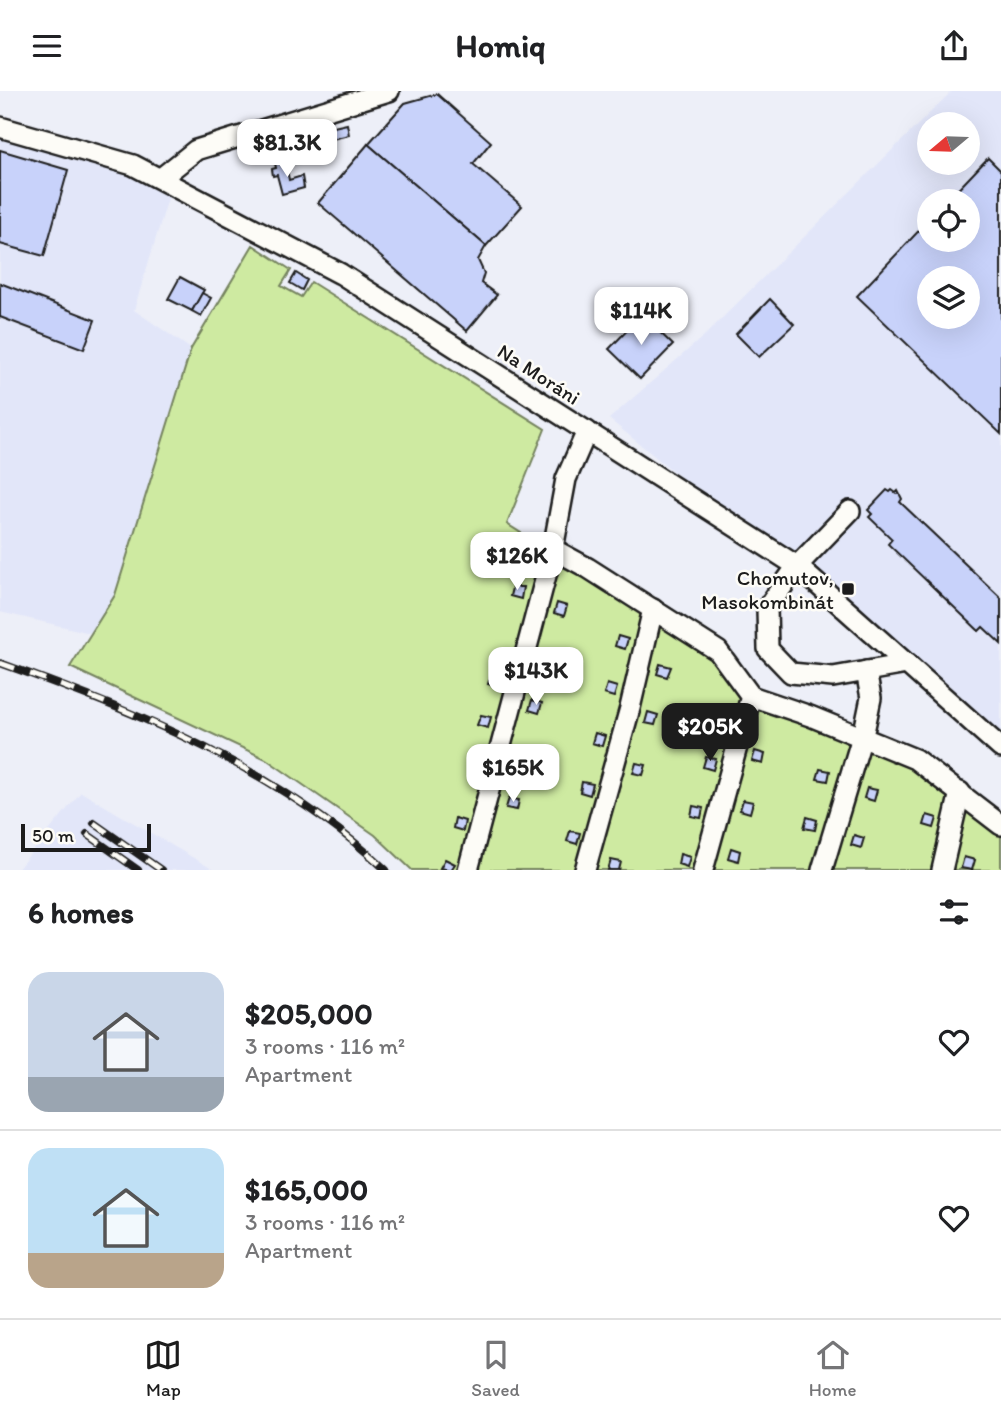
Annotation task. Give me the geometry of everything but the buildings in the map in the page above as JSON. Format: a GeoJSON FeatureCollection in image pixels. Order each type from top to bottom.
{"type":"FeatureCollection","features":[{"type":"Feature","properties":{"kind":"lane"},"geometry":{"type":"LineString","coordinates":[[161,178],[197,150],[388,91]]}},
{"type":"Feature","properties":{"kind":"lane","name":"Na Moráni"},"geometry":{"type":"LineString","coordinates":[[0,127],[133,165],[341,274],[797,566],[1001,748]]}},
{"type":"Feature","properties":{"kind":"lane"},"geometry":{"type":"LineString","coordinates":[[468,870],[553,549],[566,479],[587,431]]}},
{"type":"Feature","properties":{"kind":"lane"},"geometry":{"type":"LineString","coordinates":[[850,511],[797,566],[767,608],[768,649],[791,673],[833,677],[907,664]]}},
{"type":"Feature","properties":{"kind":"lane"},"geometry":{"type":"LineString","coordinates":[[553,549],[588,568],[718,652],[751,696],[810,716],[915,759],[1001,825]]}},
{"type":"Feature","properties":{"kind":"lane"},"geometry":{"type":"LineString","coordinates":[[586,870],[630,708],[653,609]]}},
{"type":"Feature","properties":{"kind":"lane"},"geometry":{"type":"LineString","coordinates":[[822,870],[862,738],[870,698],[866,671]]}},
{"type":"Feature","properties":{"kind":"lane"},"geometry":{"type":"LineString","coordinates":[[703,870],[751,696]]}},
{"type":"Feature","properties":{"kind":"lane"},"geometry":{"type":"LineString","coordinates":[[942,870],[960,792]]}},
{"type":"Feature","properties":{"kind":"shaded area"},"geometry":{"type":"Polygon","coordinates":[[[952,91],[1001,91],[1001,739],[609,419],[705,335],[917,126],[917,175],[980,175],[980,112],[931,112],[952,91]]]}},
{"type":"Feature","properties":{"kind":"shaded area"},"geometry":{"type":"Polygon","coordinates":[[[0,136],[122,171],[169,195],[134,310],[191,349],[115,595],[91,633],[0,612],[0,136]]]}},
{"type":"Feature","properties":{"kind":"shaded area"},"geometry":{"type":"Polygon","coordinates":[[[81,792],[214,870],[17,870],[81,792]]]}},
{"type":"Feature","properties":{"kind":"green space"},"geometry":{"type":"Polygon","coordinates":[[[253,245],[291,270],[281,286],[301,297],[311,282],[545,429],[507,524],[712,654],[752,703],[916,764],[1001,832],[1001,870],[412,870],[375,835],[266,759],[70,667],[115,595],[191,349],[253,245]]]}},
{"type":"Feature","properties":{"kind":"railway"},"geometry":{"type":"LineString","coordinates":[[0,663],[154,723],[253,773],[344,834],[386,870]]}},
{"type":"Feature","properties":{"kind":"railway"},"geometry":{"type":"LineString","coordinates":[[94,823],[161,870]]}},
{"type":"Feature","properties":{"kind":"railway"},"geometry":{"type":"LineString","coordinates":[[87,834],[138,870]]}},
{"type":"Feature","properties":{"kind":"place","name":"Chomutov, Masokombinát"},"geometry":{"type":"Point","coordinates":[848,589]}}]}
